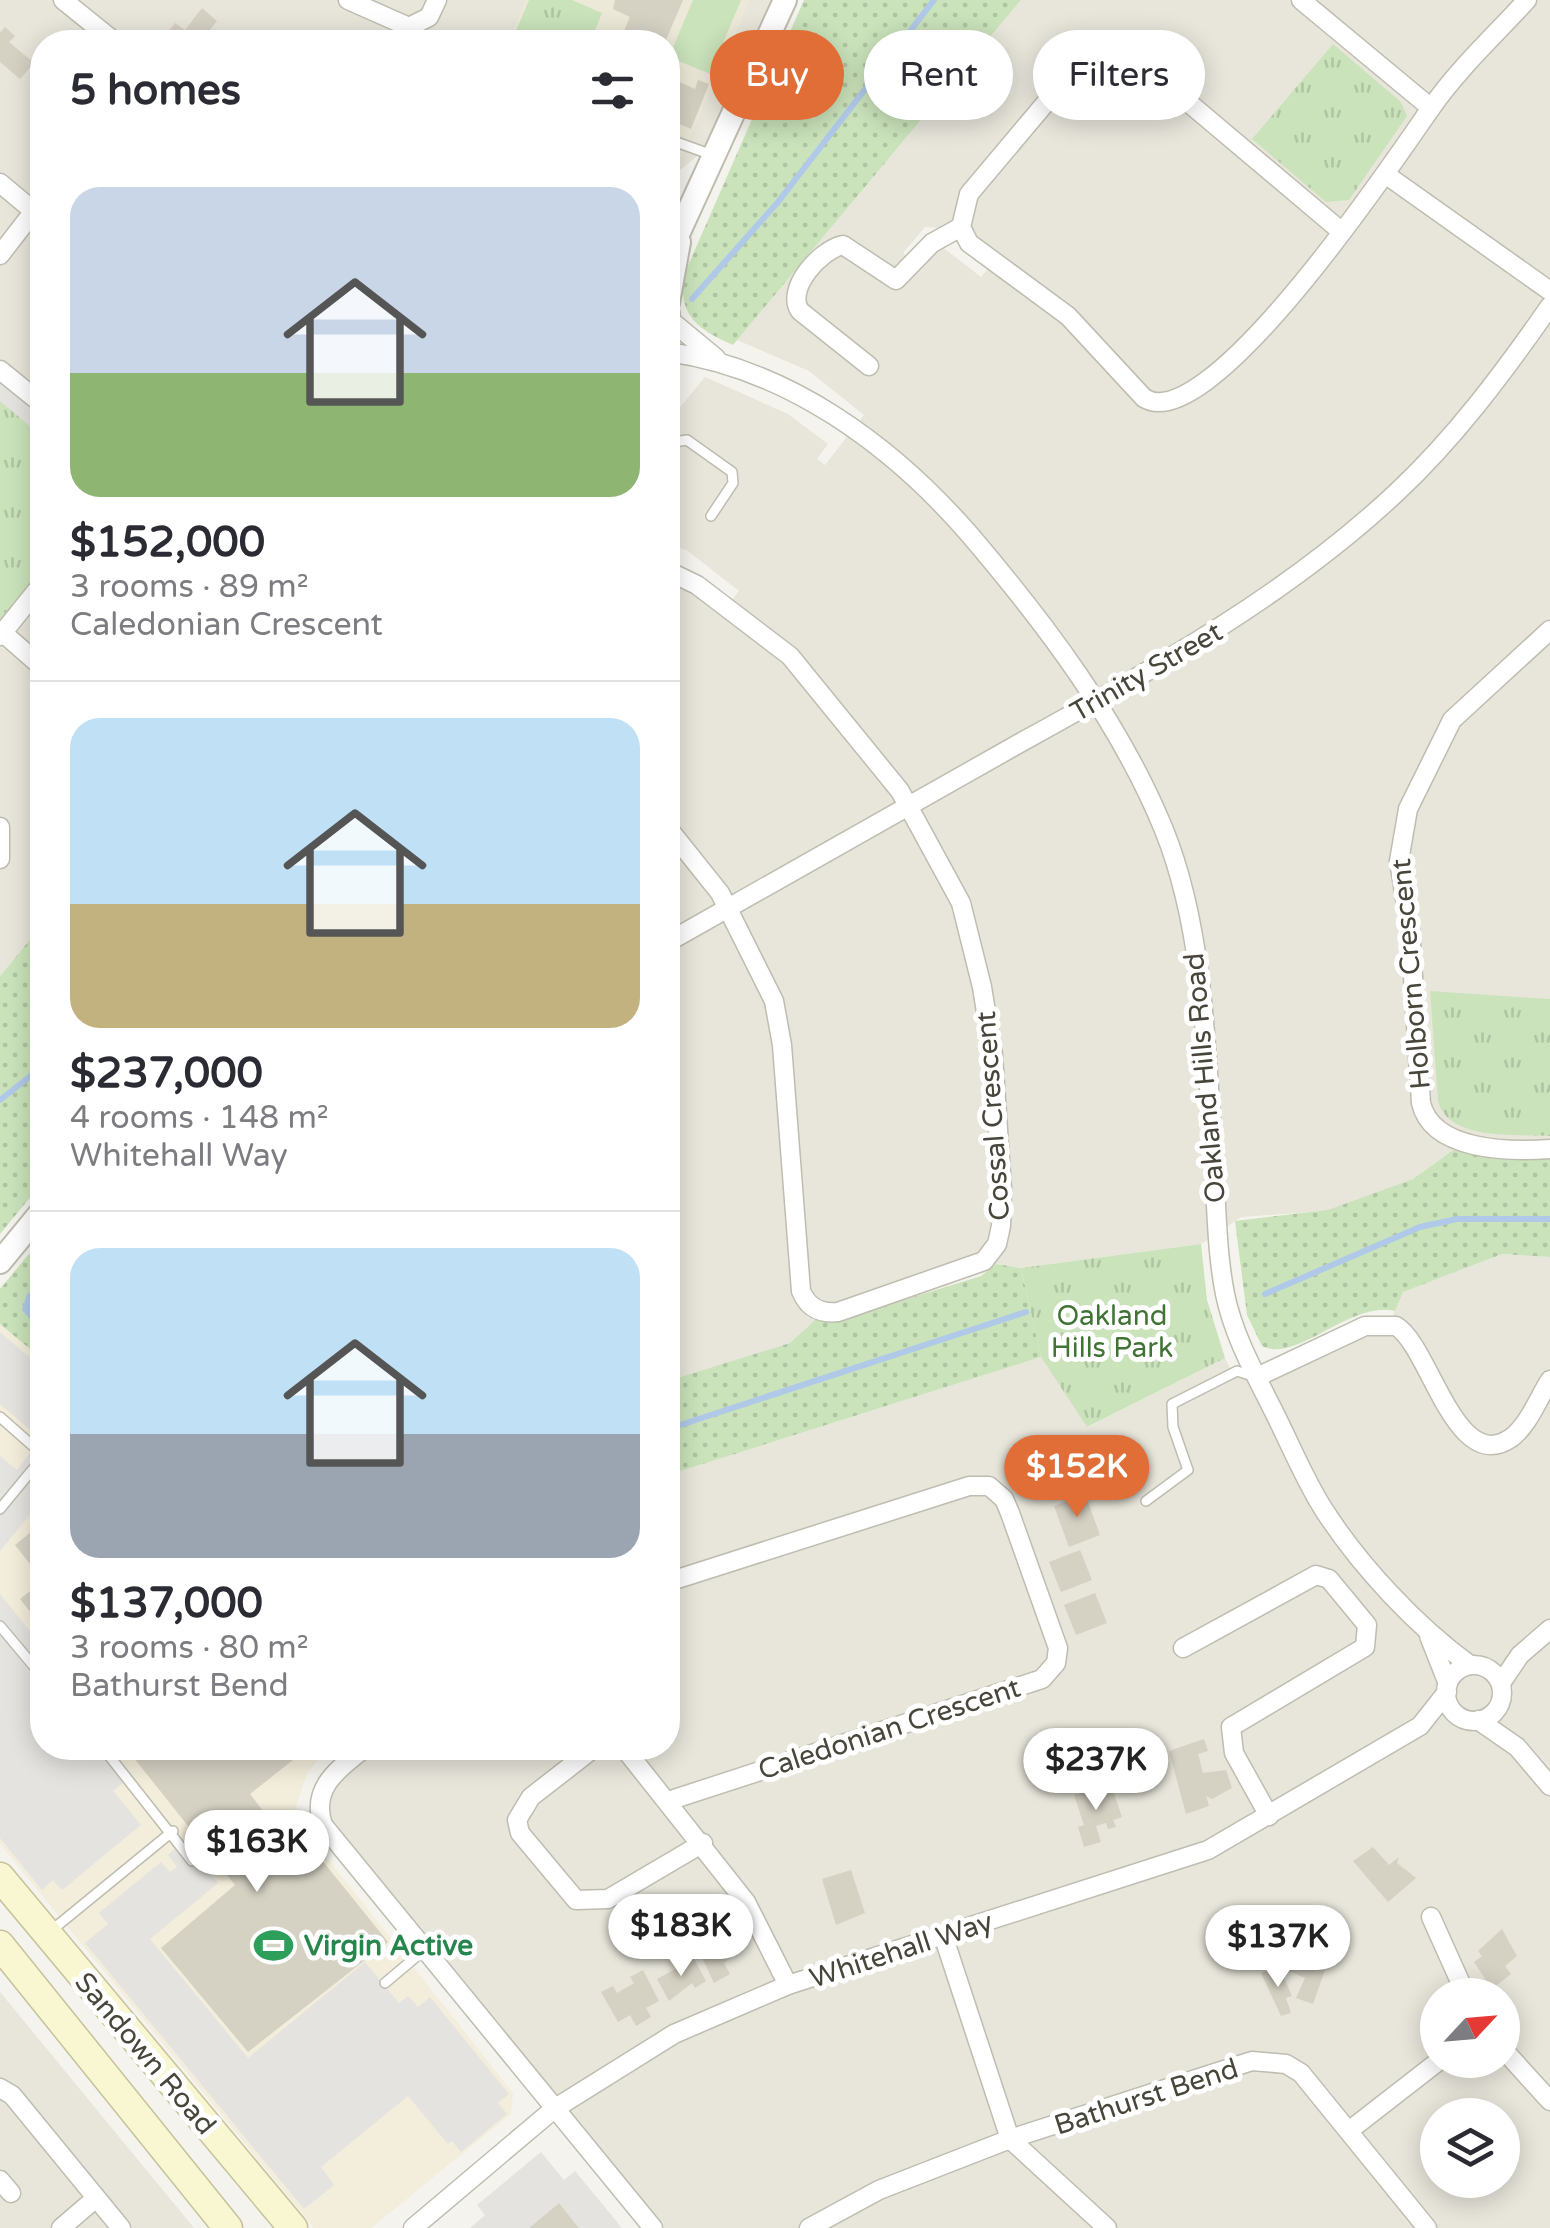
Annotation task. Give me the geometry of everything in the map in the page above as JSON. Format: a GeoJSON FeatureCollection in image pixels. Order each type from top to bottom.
{"type":"FeatureCollection","features":[{"type":"Feature","properties":{"kind":"main road","name":"Sandown Road"},"geometry":{"type":"LineString","coordinates":[[0,1877],[293,2228]]}},
{"type":"Feature","properties":{"kind":"main road","name":"Sandown Road"},"geometry":{"type":"LineString","coordinates":[[0,1945],[228,2228]]}},
{"type":"Feature","properties":{"kind":"street"},"geometry":{"type":"LineString","coordinates":[[63,0],[101,30]]}},
{"type":"Feature","properties":{"kind":"street"},"geometry":{"type":"LineString","coordinates":[[348,0],[409,28],[424,22],[437,0]]}},
{"type":"Feature","properties":{"kind":"street"},"geometry":{"type":"LineString","coordinates":[[1301,0],[1431,108]]}},
{"type":"Feature","properties":{"kind":"street"},"geometry":{"type":"LineString","coordinates":[[1342,232],[1138,60],[1108,49],[1075,68],[969,194],[962,228],[970,243],[1068,316],[1144,398],[1160,405],[1182,399],[1224,367],[1316,270],[1431,108],[1527,0]]}},
{"type":"Feature","properties":{"kind":"street"},"geometry":{"type":"LineString","coordinates":[[680,234],[780,2]]}},
{"type":"Feature","properties":{"kind":"street"},"geometry":{"type":"LineString","coordinates":[[1384,174],[1550,291]]}},
{"type":"Feature","properties":{"kind":"street"},"geometry":{"type":"LineString","coordinates":[[0,183],[30,208]]}},
{"type":"Feature","properties":{"kind":"street"},"geometry":{"type":"LineString","coordinates":[[0,255],[30,223]]}},
{"type":"Feature","properties":{"kind":"street"},"geometry":{"type":"LineString","coordinates":[[869,366],[800,312],[794,299],[796,288],[830,249],[843,245],[896,280],[943,234],[962,228]]}},
{"type":"Feature","properties":{"kind":"street","name":"Trinity Street"},"geometry":{"type":"LineString","coordinates":[[680,935],[1095,701],[1258,604],[1364,522],[1460,427],[1550,306]]}},
{"type":"Feature","properties":{"kind":"street","name":"Oakland Hills Road"},"geometry":{"type":"LineString","coordinates":[[680,328],[717,358]]}},
{"type":"Feature","properties":{"kind":"street","name":"Oakland Hills Road"},"geometry":{"type":"LineString","coordinates":[[680,353],[717,358],[788,387],[822,407],[928,490],[1065,651],[1164,830],[1177,876],[1199,975],[1225,1294],[1256,1378],[1324,1510],[1428,1635],[1478,1667]]}},
{"type":"Feature","properties":{"kind":"street"},"geometry":{"type":"LineString","coordinates":[[0,370],[30,394]]}},
{"type":"Feature","properties":{"kind":"street"},"geometry":{"type":"LineString","coordinates":[[680,577],[697,585],[790,656],[884,770],[907,806]]}},
{"type":"Feature","properties":{"kind":"street"},"geometry":{"type":"LineString","coordinates":[[30,599],[1,634],[30,657]]}},
{"type":"Feature","properties":{"kind":"street","name":"Holborn Crescent"},"geometry":{"type":"LineString","coordinates":[[1550,630],[1441,734],[1408,809],[1399,860],[1410,928],[1421,1103],[1427,1120],[1448,1139],[1550,1149]]}},
{"type":"Feature","properties":{"kind":"street","name":"Cossal Crescent"},"geometry":{"type":"LineString","coordinates":[[728,908],[766,978],[779,1023],[801,1291],[808,1304],[822,1312],[838,1312],[984,1261],[997,1244],[1002,1226],[1002,1189],[992,1055],[982,987],[961,903],[907,806]]}},
{"type":"Feature","properties":{"kind":"street"},"geometry":{"type":"LineString","coordinates":[[0,827],[0,859]]}},
{"type":"Feature","properties":{"kind":"street"},"geometry":{"type":"LineString","coordinates":[[680,844],[728,908]]}},
{"type":"Feature","properties":{"kind":"street"},"geometry":{"type":"LineString","coordinates":[[0,1262],[30,1229]]}},
{"type":"Feature","properties":{"kind":"street"},"geometry":{"type":"LineString","coordinates":[[1256,1378],[1365,1326],[1389,1324],[1412,1339],[1454,1420],[1474,1440],[1494,1444],[1512,1438],[1550,1380]]}},
{"type":"Feature","properties":{"kind":"street","name":"Caledonian Crescent"},"geometry":{"type":"LineString","coordinates":[[668,1801],[1042,1679],[1056,1664],[1058,1648],[1010,1513],[1004,1499],[989,1486],[969,1486],[680,1578]]}},
{"type":"Feature","properties":{"kind":"street"},"geometry":{"type":"LineString","coordinates":[[1183,1648],[1316,1575],[1329,1579],[1367,1624],[1365,1647],[1233,1723],[1229,1732],[1234,1754],[1269,1816]]}},
{"type":"Feature","properties":{"kind":"street"},"geometry":{"type":"LineString","coordinates":[[1470,1719],[1492,1714],[1520,1655],[1550,1629]]}},
{"type":"Feature","properties":{"kind":"street","name":"Oakland Hills Road"},"geometry":{"type":"LineString","coordinates":[[1428,1635],[1448,1688]]}},
{"type":"Feature","properties":{"kind":"street"},"geometry":{"type":"LineString","coordinates":[[1520,1655],[1458,1670],[1448,1688],[1451,1708],[1517,1747],[1550,1786]]}},
{"type":"Feature","properties":{"kind":"street"},"geometry":{"type":"LineString","coordinates":[[1478,1667],[1501,1692],[1517,1747]]}},
{"type":"Feature","properties":{"kind":"street","name":"Whitehall Way"},"geometry":{"type":"LineString","coordinates":[[413,2228],[554,2109],[674,2034],[788,1985],[1208,1850],[1420,1726],[1448,1688]]}},
{"type":"Feature","properties":{"kind":"street","name":"Whitehall Way"},"geometry":{"type":"LineString","coordinates":[[1420,1726],[1470,1719]]}},
{"type":"Feature","properties":{"kind":"street"},"geometry":{"type":"LineString","coordinates":[[352,1760],[323,1787],[320,1816],[329,1833],[654,2228]]}},
{"type":"Feature","properties":{"kind":"street"},"geometry":{"type":"LineString","coordinates":[[579,1760],[531,1797],[517,1820],[520,1833],[576,1900],[608,1899],[703,1844]]}},
{"type":"Feature","properties":{"kind":"street"},"geometry":{"type":"LineString","coordinates":[[634,1760],[746,1902],[788,1985]]}},
{"type":"Feature","properties":{"kind":"street"},"geometry":{"type":"LineString","coordinates":[[1430,1917],[1458,1978]]}},
{"type":"Feature","properties":{"kind":"street"},"geometry":{"type":"LineString","coordinates":[[944,1935],[1010,2139],[1106,2228]]}},
{"type":"Feature","properties":{"kind":"street","name":"Bathurst Bend"},"geometry":{"type":"LineString","coordinates":[[809,2228],[879,2190],[1010,2139],[1252,2061],[1286,2064],[1301,2073],[1427,2228]]}},
{"type":"Feature","properties":{"kind":"street"},"geometry":{"type":"LineString","coordinates":[[1520,2068],[1550,2101]]}},
{"type":"Feature","properties":{"kind":"street"},"geometry":{"type":"LineString","coordinates":[[1350,2130],[1420,2076]]}},
{"type":"Feature","properties":{"kind":"street"},"geometry":{"type":"LineString","coordinates":[[0,2088],[12,2095],[120,2228]]}},
{"type":"Feature","properties":{"kind":"street"},"geometry":{"type":"LineString","coordinates":[[60,2228],[96,2198]]}},
{"type":"Feature","properties":{"kind":"lane"},"geometry":{"type":"LineString","coordinates":[[680,143],[714,156]]}},
{"type":"Feature","properties":{"kind":"lane"},"geometry":{"type":"LineString","coordinates":[[680,441],[687,440],[732,472],[733,483],[711,516]]}},
{"type":"Feature","properties":{"kind":"lane"},"geometry":{"type":"LineString","coordinates":[[1146,1501],[1188,1470],[1173,1427],[1172,1404],[1238,1371],[1256,1378]]}},
{"type":"Feature","properties":{"kind":"lane"},"geometry":{"type":"LineString","coordinates":[[0,1417],[30,1445]]}},
{"type":"Feature","properties":{"kind":"lane"},"geometry":{"type":"LineString","coordinates":[[0,1509],[30,1471]]}},
{"type":"Feature","properties":{"kind":"lane"},"geometry":{"type":"LineString","coordinates":[[0,1626],[30,1662]]}},
{"type":"Feature","properties":{"kind":"lane"},"geometry":{"type":"LineString","coordinates":[[113,1760],[192,1861]]}},
{"type":"Feature","properties":{"kind":"lane"},"geometry":{"type":"LineString","coordinates":[[46,1935],[172,1831]]}},
{"type":"Feature","properties":{"kind":"lane"},"geometry":{"type":"LineString","coordinates":[[385,1984],[423,1951]]}},
{"type":"Feature","properties":{"kind":"shaded area"},"geometry":{"type":"Polygon","coordinates":[[[0,0],[784,0],[770,30],[710,30],[710,120],[730,120],[723,135],[680,170],[680,30],[30,30],[30,940],[0,976],[0,0]]]}},
{"type":"Feature","properties":{"kind":"shaded area"},"geometry":{"type":"Polygon","coordinates":[[[526,0],[750,0],[737,30],[710,30],[710,92],[680,161],[680,30],[513,30],[526,0]]]}},
{"type":"Feature","properties":{"kind":"shaded area"},"geometry":{"type":"Polygon","coordinates":[[[1021,0],[1550,0],[1550,1150],[1462,1143],[1413,1179],[1328,1211],[1241,1217],[1201,1244],[1021,1268],[984,1262],[815,1320],[790,1343],[680,1378],[680,577],[727,606],[739,591],[680,548],[680,407],[705,377],[788,414],[828,444],[817,459],[825,465],[864,415],[809,371],[737,340],[921,120],[1013,120],[1013,30],[996,30],[1021,0]],[[925,227],[903,253],[922,269],[941,246],[981,277],[993,263],[960,229],[925,227]]]}},
{"type":"Feature","properties":{"kind":"shaded area"},"geometry":{"type":"Polygon","coordinates":[[[0,381],[30,406],[30,426],[0,401],[0,381]]]}},
{"type":"Feature","properties":{"kind":"shaded area"},"geometry":{"type":"Polygon","coordinates":[[[1502,1254],[1550,1257],[1550,2228],[651,2228],[329,1833],[324,1787],[353,1760],[680,1760],[680,1471],[1041,1357],[1088,1427],[1225,1358],[1232,1372],[1257,1376],[1390,1322],[1402,1292],[1502,1254]]]}},
{"type":"Feature","properties":{"kind":"shaded area"},"geometry":{"type":"Polygon","coordinates":[[[0,1324],[30,1349],[30,1760],[318,1760],[307,1774],[293,1815],[513,2093],[511,2114],[371,2228],[314,2228],[0,1844],[0,1324]]]}},
{"type":"Feature","properties":{"kind":"shaded area"},"geometry":{"type":"Polygon","coordinates":[[[0,1332],[30,1358],[30,1430],[0,1404],[0,1332]]]}},
{"type":"Feature","properties":{"kind":"shaded area"},"geometry":{"type":"Polygon","coordinates":[[[30,1453],[30,1515],[0,1551],[0,1456],[17,1470],[30,1453]]]}},
{"type":"Feature","properties":{"kind":"shaded area"},"geometry":{"type":"Polygon","coordinates":[[[0,1594],[30,1631],[30,1760],[114,1760],[128,1778],[113,1791],[141,1825],[62,1890],[53,1880],[42,1890],[0,1838],[0,1594]]]}},
{"type":"Feature","properties":{"kind":"shaded area"},"geometry":{"type":"Polygon","coordinates":[[[184,1841],[194,1853],[200,1849],[215,1867],[209,1872],[218,1883],[150,1939],[248,2058],[365,1962],[399,2003],[408,1996],[418,2007],[430,1997],[509,2094],[498,2103],[507,2114],[461,2152],[452,2141],[448,2144],[408,2096],[321,2167],[334,2185],[304,2209],[85,1943],[108,1924],[99,1913],[161,1862],[170,1872],[177,1867],[168,1855],[184,1841]]]}},
{"type":"Feature","properties":{"kind":"shaded area"},"geometry":{"type":"Polygon","coordinates":[[[0,1992],[194,2228],[0,2228],[0,1992]]]}},
{"type":"Feature","properties":{"kind":"shaded area"},"geometry":{"type":"Polygon","coordinates":[[[541,2152],[564,2180],[575,2171],[622,2228],[579,2228],[559,2203],[529,2228],[470,2228],[485,2215],[477,2205],[541,2152]]]}},
{"type":"Feature","properties":{"kind":"green space"},"geometry":{"type":"Polygon","coordinates":[[[529,0],[572,0],[602,13],[595,30],[516,30],[529,0]]]}},
{"type":"Feature","properties":{"kind":"green space"},"geometry":{"type":"Polygon","coordinates":[[[693,0],[741,0],[728,30],[710,30],[710,74],[680,62],[680,31],[693,0]]]}},
{"type":"Feature","properties":{"kind":"green space"},"geometry":{"type":"Polygon","coordinates":[[[804,0],[1021,0],[996,30],[864,30],[864,120],[921,120],[733,345],[710,334],[694,320],[684,301],[684,275],[752,120],[844,120],[844,30],[791,30],[804,0]]]}},
{"type":"Feature","properties":{"kind":"green space"},"geometry":{"type":"Polygon","coordinates":[[[1333,44],[1401,102],[1407,116],[1349,200],[1326,202],[1252,139],[1333,44]]]}},
{"type":"Feature","properties":{"kind":"green space"},"geometry":{"type":"Polygon","coordinates":[[[0,401],[30,426],[30,584],[0,620],[0,401]]]}},
{"type":"Feature","properties":{"kind":"green space"},"geometry":{"type":"Polygon","coordinates":[[[30,940],[30,1198],[0,1234],[0,976],[30,940]]]}},
{"type":"Feature","properties":{"kind":"green space"},"geometry":{"type":"Polygon","coordinates":[[[1430,991],[1550,999],[1550,1136],[1485,1133],[1455,1123],[1444,1114],[1438,1101],[1430,991]]]}},
{"type":"Feature","properties":{"kind":"green space"},"geometry":{"type":"Polygon","coordinates":[[[1453,1150],[1550,1159],[1550,1257],[1502,1254],[1403,1292],[1395,1311],[1360,1314],[1291,1347],[1262,1346],[1247,1315],[1235,1221],[1328,1210],[1413,1179],[1453,1150]]]}},
{"type":"Feature","properties":{"kind":"green space","name":"Oakland Hills Park"},"geometry":{"type":"Polygon","coordinates":[[[1201,1244],[1207,1300],[1225,1358],[1087,1427],[1041,1357],[1021,1268],[1201,1244]]]}},
{"type":"Feature","properties":{"kind":"green space"},"geometry":{"type":"Polygon","coordinates":[[[28,1255],[30,1349],[0,1324],[0,1289],[28,1255]]]}},
{"type":"Feature","properties":{"kind":"green space"},"geometry":{"type":"Polygon","coordinates":[[[996,1264],[1021,1268],[1041,1357],[680,1471],[680,1377],[790,1343],[815,1320],[836,1321],[981,1276],[996,1264]]]}},
{"type":"Feature","properties":{"kind":"water"},"geometry":{"type":"Polygon","coordinates":[[[30,1292],[30,1319],[22,1310],[30,1292]]]}},
{"type":"Feature","properties":{"kind":"building"},"geometry":{"type":"Polygon","coordinates":[[[615,0],[683,0],[670,30],[624,30],[630,17],[613,9],[615,0]]]}},
{"type":"Feature","properties":{"kind":"building"},"geometry":{"type":"Polygon","coordinates":[[[202,8],[217,21],[210,30],[185,30],[202,8]]]}},
{"type":"Feature","properties":{"kind":"building"},"geometry":{"type":"Polygon","coordinates":[[[5,27],[15,36],[9,42],[30,60],[30,68],[20,79],[0,62],[0,33],[5,27]]]}},
{"type":"Feature","properties":{"kind":"building"},"geometry":{"type":"Polygon","coordinates":[[[698,80],[709,84],[691,129],[680,124],[680,82],[695,89],[698,80]]]}},
{"type":"Feature","properties":{"kind":"building"},"geometry":{"type":"Polygon","coordinates":[[[1074,1454],[1086,1484],[1055,1496],[1043,1466],[1074,1454]]]}},
{"type":"Feature","properties":{"kind":"building"},"geometry":{"type":"Polygon","coordinates":[[[1085,1494],[1100,1535],[1069,1547],[1054,1506],[1085,1494]]]}},
{"type":"Feature","properties":{"kind":"building"},"geometry":{"type":"Polygon","coordinates":[[[30,1533],[30,1564],[15,1545],[30,1533]]]}},
{"type":"Feature","properties":{"kind":"building"},"geometry":{"type":"Polygon","coordinates":[[[1080,1550],[1092,1580],[1061,1592],[1049,1562],[1080,1550]]]}},
{"type":"Feature","properties":{"kind":"building"},"geometry":{"type":"Polygon","coordinates":[[[30,1591],[30,1612],[20,1599],[30,1591]]]}},
{"type":"Feature","properties":{"kind":"building"},"geometry":{"type":"Polygon","coordinates":[[[1095,1593],[1107,1623],[1076,1635],[1064,1605],[1095,1593]]]}},
{"type":"Feature","properties":{"kind":"building"},"geometry":{"type":"Polygon","coordinates":[[[1204,1739],[1208,1751],[1198,1754],[1203,1773],[1226,1770],[1232,1788],[1212,1799],[1206,1796],[1209,1806],[1186,1814],[1169,1751],[1204,1739]]]}},
{"type":"Feature","properties":{"kind":"building","name":"Virgin Active"},"geometry":{"type":"Polygon","coordinates":[[[136,1760],[293,1760],[250,1794],[288,1843],[300,1833],[388,1942],[248,2052],[161,1948],[235,1885],[136,1760]]]}},
{"type":"Feature","properties":{"kind":"building"},"geometry":{"type":"Polygon","coordinates":[[[1098,1787],[1100,1792],[1112,1788],[1122,1817],[1113,1820],[1116,1827],[1108,1829],[1106,1823],[1096,1826],[1101,1842],[1084,1847],[1078,1827],[1084,1825],[1074,1795],[1098,1787]]]}},
{"type":"Feature","properties":{"kind":"building"},"geometry":{"type":"Polygon","coordinates":[[[1373,1847],[1389,1865],[1399,1857],[1397,1863],[1416,1878],[1388,1902],[1353,1861],[1373,1847]]]}},
{"type":"Feature","properties":{"kind":"building"},"geometry":{"type":"Polygon","coordinates":[[[851,1870],[865,1913],[836,1925],[822,1879],[851,1870]]]}},
{"type":"Feature","properties":{"kind":"building"},"geometry":{"type":"Polygon","coordinates":[[[1502,1929],[1517,1956],[1505,1966],[1511,1974],[1506,1978],[1485,1978],[1474,1962],[1482,1956],[1478,1951],[1502,1929]]]}},
{"type":"Feature","properties":{"kind":"building"},"geometry":{"type":"Polygon","coordinates":[[[1301,1932],[1307,1943],[1297,1948],[1294,1958],[1312,1965],[1318,1953],[1329,1959],[1313,2004],[1296,1998],[1305,1978],[1269,1962],[1277,1946],[1301,1932]]]}},
{"type":"Feature","properties":{"kind":"building"},"geometry":{"type":"Polygon","coordinates":[[[714,1938],[718,1945],[729,1939],[736,1952],[724,1963],[730,1974],[714,1983],[697,1947],[714,1938]]]}},
{"type":"Feature","properties":{"kind":"building"},"geometry":{"type":"Polygon","coordinates":[[[694,1959],[706,1981],[695,1988],[692,1983],[669,2001],[657,1979],[694,1959]]]}},
{"type":"Feature","properties":{"kind":"building"},"geometry":{"type":"Polygon","coordinates":[[[1279,1967],[1292,1996],[1286,1998],[1291,2013],[1281,2016],[1261,1973],[1279,1967]]]}},
{"type":"Feature","properties":{"kind":"building"},"geometry":{"type":"Polygon","coordinates":[[[643,1970],[659,2001],[646,2008],[651,2017],[636,2026],[630,2015],[618,2022],[601,1992],[613,1986],[617,1993],[634,1983],[630,1977],[643,1970]]]}},
{"type":"Feature","properties":{"kind":"building"},"geometry":{"type":"Polygon","coordinates":[[[559,2203],[579,2228],[529,2228],[559,2203]]]}},
{"type":"Feature","properties":{"kind":"waterway"},"geometry":{"type":"LineString","coordinates":[[692,299],[778,202],[934,0]]}},
{"type":"Feature","properties":{"kind":"waterway"},"geometry":{"type":"LineString","coordinates":[[0,1100],[30,1076]]}},
{"type":"Feature","properties":{"kind":"waterway"},"geometry":{"type":"LineString","coordinates":[[1265,1294],[1420,1227],[1457,1219],[1550,1219]]}},
{"type":"Feature","properties":{"kind":"waterway"},"geometry":{"type":"LineString","coordinates":[[680,1425],[1026,1312]]}},
{"type":"Feature","properties":{"kind":"place","name":"Virgin Active"},"geometry":{"type":"Point","coordinates":[274,1945]}}]}
